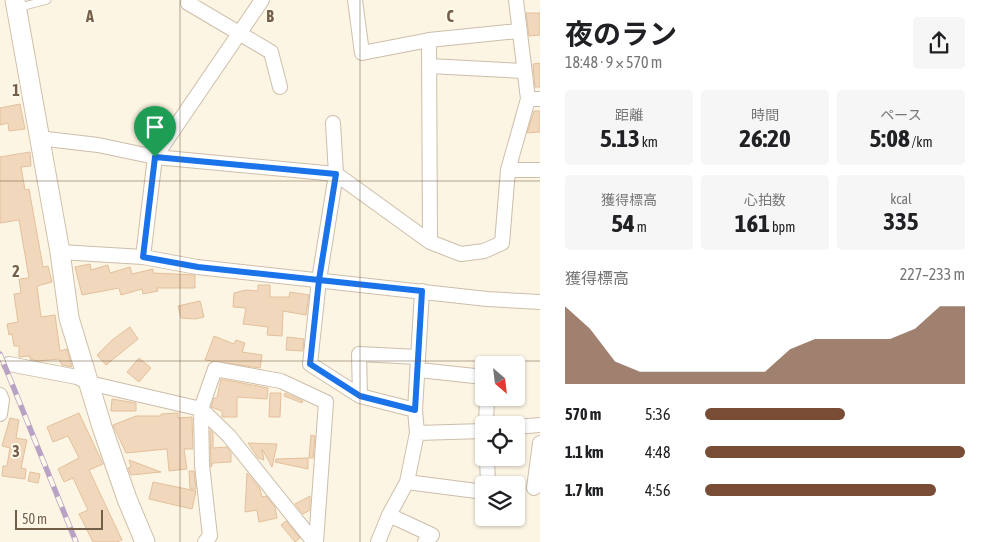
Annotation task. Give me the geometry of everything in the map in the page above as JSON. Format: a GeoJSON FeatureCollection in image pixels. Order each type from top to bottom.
{"type":"FeatureCollection","features":[{"type":"Feature","properties":{"kind":"street"},"geometry":{"type":"LineString","coordinates":[[191,0],[188,3],[272,52],[280,87]]}},
{"type":"Feature","properties":{"kind":"street"},"geometry":{"type":"LineString","coordinates":[[143,257],[155,157],[262,0]]}},
{"type":"Feature","properties":{"kind":"street"},"geometry":{"type":"LineString","coordinates":[[355,0],[362,53],[429,40],[518,31]]}},
{"type":"Feature","properties":{"kind":"street"},"geometry":{"type":"LineString","coordinates":[[38,138],[98,145],[155,157],[336,174],[430,242],[461,254],[484,251],[502,243],[508,170],[534,99],[524,72],[516,0]]}},
{"type":"Feature","properties":{"kind":"street"},"geometry":{"type":"LineString","coordinates":[[15,4],[60,252],[69,318],[127,499],[145,542]]}},
{"type":"Feature","properties":{"kind":"street"},"geometry":{"type":"LineString","coordinates":[[429,40],[430,242]]}},
{"type":"Feature","properties":{"kind":"street"},"geometry":{"type":"LineString","coordinates":[[429,66],[524,72]]}},
{"type":"Feature","properties":{"kind":"street"},"geometry":{"type":"LineString","coordinates":[[333,122],[336,174],[319,280],[310,364],[360,396],[415,410]]}},
{"type":"Feature","properties":{"kind":"street"},"geometry":{"type":"LineString","coordinates":[[508,170],[540,170]]}},
{"type":"Feature","properties":{"kind":"street"},"geometry":{"type":"LineString","coordinates":[[60,252],[143,257],[198,267],[487,299],[540,302]]}},
{"type":"Feature","properties":{"kind":"street"},"geometry":{"type":"LineString","coordinates":[[378,542],[389,515],[407,482],[417,433],[415,410],[422,291]]}},
{"type":"Feature","properties":{"kind":"street"},"geometry":{"type":"LineString","coordinates":[[360,396],[359,354],[418,363],[475,375]]}},
{"type":"Feature","properties":{"kind":"street"},"geometry":{"type":"LineString","coordinates":[[9,364],[77,377],[89,383],[201,409],[229,436],[315,542]]}},
{"type":"Feature","properties":{"kind":"street"},"geometry":{"type":"LineString","coordinates":[[205,542],[210,536],[202,464],[201,409],[215,369],[281,381],[326,402],[315,542]]}},
{"type":"Feature","properties":{"kind":"street"},"geometry":{"type":"LineString","coordinates":[[0,395],[2,400],[0,414]]}},
{"type":"Feature","properties":{"kind":"street"},"geometry":{"type":"LineString","coordinates":[[525,426],[540,425]]}},
{"type":"Feature","properties":{"kind":"street"},"geometry":{"type":"LineString","coordinates":[[417,433],[475,431]]}},
{"type":"Feature","properties":{"kind":"street"},"geometry":{"type":"LineString","coordinates":[[534,488],[540,443]]}},
{"type":"Feature","properties":{"kind":"street"},"geometry":{"type":"LineString","coordinates":[[407,482],[475,491]]}},
{"type":"Feature","properties":{"kind":"street"},"geometry":{"type":"LineString","coordinates":[[389,515],[432,535],[425,542]]}},
{"type":"Feature","properties":{"kind":"lane"},"geometry":{"type":"LineString","coordinates":[[15,4],[47,0]]}},
{"type":"Feature","properties":{"kind":"building"},"geometry":{"type":"Polygon","coordinates":[[[526,13],[540,13],[540,35],[529,36],[526,13]]]}},
{"type":"Feature","properties":{"kind":"building"},"geometry":{"type":"Polygon","coordinates":[[[540,63],[540,87],[535,87],[533,64],[540,63]]]}},
{"type":"Feature","properties":{"kind":"building"},"geometry":{"type":"Polygon","coordinates":[[[20,104],[25,129],[9,131],[8,123],[0,125],[0,108],[20,104]]]}},
{"type":"Feature","properties":{"kind":"building"},"geometry":{"type":"Polygon","coordinates":[[[534,111],[540,111],[540,132],[527,133],[534,111]]]}},
{"type":"Feature","properties":{"kind":"building"},"geometry":{"type":"Polygon","coordinates":[[[30,152],[31,166],[21,167],[25,190],[29,189],[43,267],[48,266],[52,282],[37,286],[41,317],[55,315],[60,351],[67,349],[72,367],[62,365],[59,359],[37,361],[30,359],[30,356],[19,357],[19,346],[14,346],[12,334],[9,335],[7,324],[18,322],[14,294],[21,293],[19,279],[29,278],[19,220],[0,223],[0,157],[30,152]]]}},
{"type":"Feature","properties":{"kind":"building"},"geometry":{"type":"Polygon","coordinates":[[[90,264],[91,270],[108,265],[110,273],[130,267],[132,274],[153,269],[153,273],[195,275],[195,288],[157,288],[158,291],[143,294],[142,289],[121,295],[119,288],[82,295],[75,267],[90,264]]]}},
{"type":"Feature","properties":{"kind":"building"},"geometry":{"type":"Polygon","coordinates":[[[258,285],[270,285],[270,297],[289,297],[290,292],[309,295],[306,315],[283,311],[282,336],[267,335],[268,327],[243,324],[246,308],[233,307],[234,293],[246,290],[258,291],[258,285]]]}},
{"type":"Feature","properties":{"kind":"building"},"geometry":{"type":"Polygon","coordinates":[[[200,301],[204,317],[195,319],[181,318],[178,306],[200,301]]]}},
{"type":"Feature","properties":{"kind":"building"},"geometry":{"type":"Polygon","coordinates":[[[130,327],[138,339],[106,365],[97,355],[112,340],[130,327]]]}},
{"type":"Feature","properties":{"kind":"building"},"geometry":{"type":"Polygon","coordinates":[[[214,336],[234,344],[236,340],[245,343],[242,352],[262,355],[260,368],[205,360],[214,336]]]}},
{"type":"Feature","properties":{"kind":"building"},"geometry":{"type":"Polygon","coordinates":[[[287,337],[304,339],[303,351],[286,350],[287,337]]]}},
{"type":"Feature","properties":{"kind":"building"},"geometry":{"type":"Polygon","coordinates":[[[139,358],[151,368],[139,382],[127,372],[139,358]]]}},
{"type":"Feature","properties":{"kind":"building"},"geometry":{"type":"Polygon","coordinates":[[[221,379],[268,388],[267,399],[237,397],[237,417],[222,417],[222,411],[211,407],[214,398],[217,398],[221,379]]]}},
{"type":"Feature","properties":{"kind":"building"},"geometry":{"type":"Polygon","coordinates":[[[270,393],[281,393],[280,417],[269,417],[270,393]]]}},
{"type":"Feature","properties":{"kind":"building"},"geometry":{"type":"Polygon","coordinates":[[[285,393],[303,401],[302,403],[284,396],[285,393]]]}},
{"type":"Feature","properties":{"kind":"building"},"geometry":{"type":"Polygon","coordinates":[[[112,399],[136,403],[136,411],[111,411],[112,399]]]}},
{"type":"Feature","properties":{"kind":"building"},"geometry":{"type":"Polygon","coordinates":[[[79,413],[103,464],[89,470],[122,540],[117,542],[93,542],[79,514],[88,510],[73,478],[64,482],[58,469],[79,458],[68,436],[53,442],[47,427],[79,413]]]}},
{"type":"Feature","properties":{"kind":"building"},"geometry":{"type":"Polygon","coordinates":[[[178,413],[178,418],[192,417],[193,449],[184,449],[187,469],[169,471],[167,449],[126,453],[113,425],[136,416],[161,416],[161,414],[178,413]]]}},
{"type":"Feature","properties":{"kind":"building"},"geometry":{"type":"Polygon","coordinates":[[[10,418],[19,420],[16,438],[27,440],[21,468],[26,469],[25,479],[2,476],[3,466],[7,466],[10,448],[2,446],[10,418]]]}},
{"type":"Feature","properties":{"kind":"building"},"geometry":{"type":"Polygon","coordinates":[[[210,430],[213,433],[213,448],[227,447],[231,453],[231,462],[213,463],[211,467],[210,430]]]}},
{"type":"Feature","properties":{"kind":"building"},"geometry":{"type":"Polygon","coordinates":[[[311,435],[315,436],[313,458],[309,458],[311,435]]]}},
{"type":"Feature","properties":{"kind":"building"},"geometry":{"type":"Polygon","coordinates":[[[248,443],[277,444],[272,467],[262,449],[264,460],[258,458],[248,443]]]}},
{"type":"Feature","properties":{"kind":"building"},"geometry":{"type":"Polygon","coordinates":[[[308,458],[308,469],[275,462],[276,459],[308,458]]]}},
{"type":"Feature","properties":{"kind":"building"},"geometry":{"type":"Polygon","coordinates":[[[129,460],[161,472],[131,475],[128,468],[131,467],[129,460]]]}},
{"type":"Feature","properties":{"kind":"building"},"geometry":{"type":"Polygon","coordinates":[[[189,471],[194,471],[196,489],[190,489],[189,471]]]}},
{"type":"Feature","properties":{"kind":"building"},"geometry":{"type":"Polygon","coordinates":[[[30,472],[40,474],[38,483],[28,481],[30,472]]]}},
{"type":"Feature","properties":{"kind":"building"},"geometry":{"type":"Polygon","coordinates":[[[247,473],[260,489],[262,497],[266,496],[275,507],[277,518],[259,522],[257,510],[245,512],[247,473]]]}},
{"type":"Feature","properties":{"kind":"building"},"geometry":{"type":"Polygon","coordinates":[[[153,482],[196,491],[192,509],[149,499],[153,482]]]}},
{"type":"Feature","properties":{"kind":"building"},"geometry":{"type":"Polygon","coordinates":[[[310,496],[310,510],[303,514],[295,504],[310,496]]]}},
{"type":"Feature","properties":{"kind":"building"},"geometry":{"type":"Polygon","coordinates":[[[286,521],[300,538],[295,542],[281,525],[286,521]]]}},
{"type":"Feature","properties":{"kind":"railway"},"geometry":{"type":"LineString","coordinates":[[0,354],[76,542]]}},
{"type":"Feature","properties":{"kind":"route"},"geometry":{"type":"LineString","coordinates":[[155,157],[143,257],[198,267],[319,280],[310,364],[340,386],[360,396],[415,410],[422,291],[319,280],[336,174],[155,157]]}}]}
